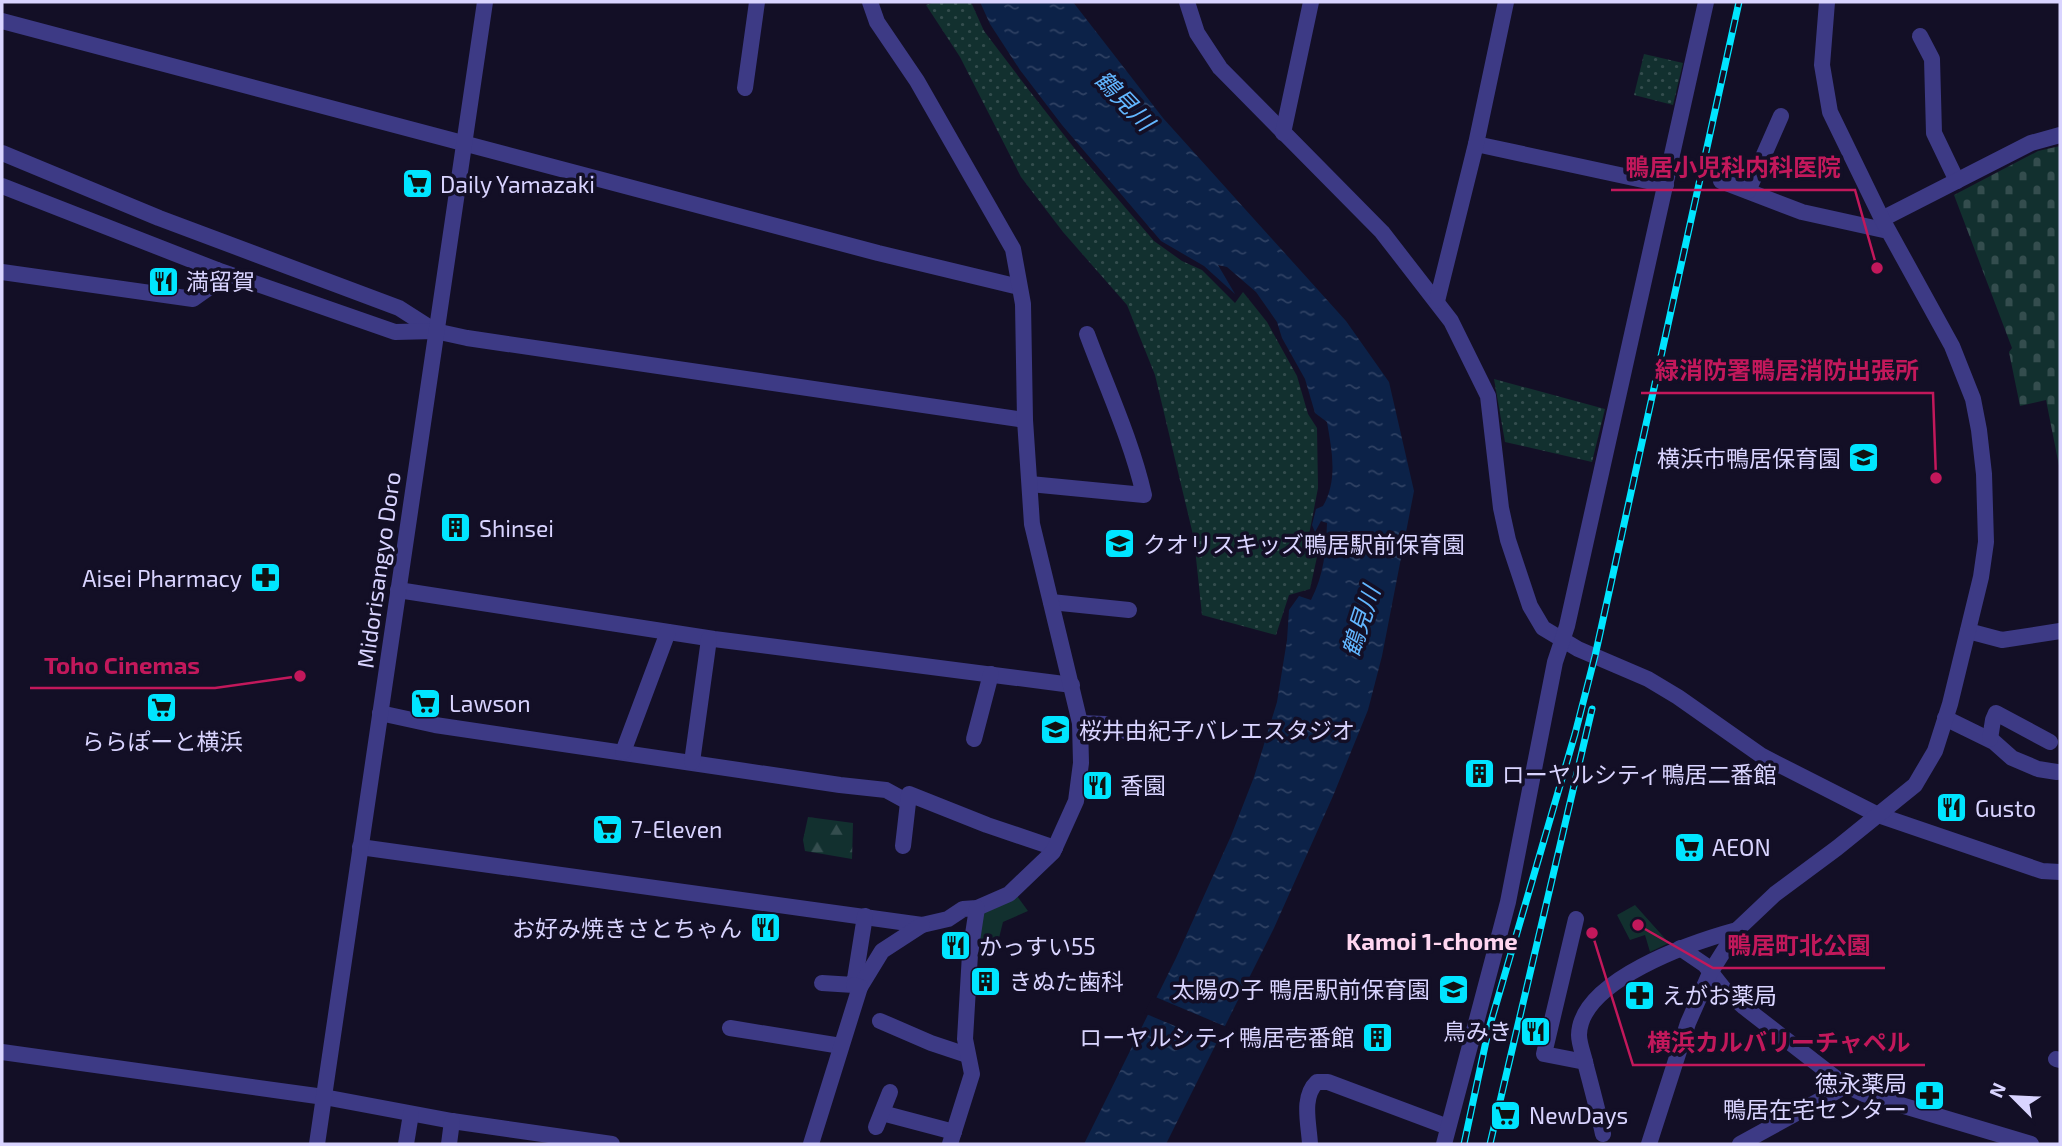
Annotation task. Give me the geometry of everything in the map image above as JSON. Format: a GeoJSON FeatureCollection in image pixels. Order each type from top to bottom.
{"type":"FeatureCollection","features":[{"type":"Feature","properties":{"kind":"street","name":"Midorisangyo Doro"},"geometry":{"type":"LineString","coordinates":[[317,1144],[485,2]]}},
{"type":"Feature","properties":{"kind":"street"},"geometry":{"type":"LineString","coordinates":[[745,88],[757,2]]}},
{"type":"Feature","properties":{"kind":"street"},"geometry":{"type":"LineString","coordinates":[[857,986],[882,951],[922,925],[948,919],[963,909],[977,908],[1009,894],[1053,852],[1076,801],[1081,763],[1080,723],[1032,524],[1025,420],[1023,304],[1013,249],[917,81],[877,22],[870,2]]}},
{"type":"Feature","properties":{"kind":"street"},"geometry":{"type":"LineString","coordinates":[[1187,2],[1197,33],[1220,68],[1382,232],[1451,321],[1488,396],[1501,508],[1517,571],[1536,618],[1543,628],[1563,641],[1648,679],[1678,696],[1762,756],[1878,815],[2042,871],[2060,872]]}},
{"type":"Feature","properties":{"kind":"street"},"geometry":{"type":"LineString","coordinates":[[1283,133],[1311,2]]}},
{"type":"Feature","properties":{"kind":"street"},"geometry":{"type":"LineString","coordinates":[[1437,301],[1476,144],[1506,2]]}},
{"type":"Feature","properties":{"kind":"street"},"geometry":{"type":"LineString","coordinates":[[1444,1144],[1508,902],[1555,663],[1563,641],[1661,184],[1706,2]]}},
{"type":"Feature","properties":{"kind":"street"},"geometry":{"type":"LineString","coordinates":[[1649,1144],[1688,1023],[1710,973],[1737,930],[1775,894],[1915,785],[1935,751],[1981,577],[1986,541],[1979,430],[1973,399],[1964,370],[1885,225],[1830,112],[1822,65],[1827,2]]}},
{"type":"Feature","properties":{"kind":"street"},"geometry":{"type":"LineString","coordinates":[[2,21],[878,253],[1019,287]]}},
{"type":"Feature","properties":{"kind":"street"},"geometry":{"type":"LineString","coordinates":[[1920,36],[1932,60],[1934,72],[1934,133],[1957,181]]}},
{"type":"Feature","properties":{"kind":"street"},"geometry":{"type":"LineString","coordinates":[[1748,191],[1781,116]]}},
{"type":"Feature","properties":{"kind":"street"},"geometry":{"type":"LineString","coordinates":[[1721,181],[1802,212],[1885,225],[1957,181],[2031,143],[2060,135]]}},
{"type":"Feature","properties":{"kind":"street"},"geometry":{"type":"LineString","coordinates":[[1476,144],[1661,184]]}},
{"type":"Feature","properties":{"kind":"street"},"geometry":{"type":"LineString","coordinates":[[2,153],[159,218],[399,309],[435,331]]}},
{"type":"Feature","properties":{"kind":"street"},"geometry":{"type":"LineString","coordinates":[[2,186],[217,270],[395,332],[435,331],[1025,420]]}},
{"type":"Feature","properties":{"kind":"street"},"geometry":{"type":"LineString","coordinates":[[2,272],[193,299],[210,287],[217,270]]}},
{"type":"Feature","properties":{"kind":"street"},"geometry":{"type":"LineString","coordinates":[[1030,484],[1144,495],[1128,435],[1087,334]]}},
{"type":"Feature","properties":{"kind":"street"},"geometry":{"type":"LineString","coordinates":[[397,590],[709,639],[1072,685]]}},
{"type":"Feature","properties":{"kind":"street"},"geometry":{"type":"LineString","coordinates":[[1051,603],[1129,610]]}},
{"type":"Feature","properties":{"kind":"street"},"geometry":{"type":"LineString","coordinates":[[1968,631],[2002,640],[2060,631]]}},
{"type":"Feature","properties":{"kind":"street"},"geometry":{"type":"LineString","coordinates":[[624,752],[668,632]]}},
{"type":"Feature","properties":{"kind":"street"},"geometry":{"type":"LineString","coordinates":[[692,762],[709,639]]}},
{"type":"Feature","properties":{"kind":"street"},"geometry":{"type":"LineString","coordinates":[[974,739],[991,674]]}},
{"type":"Feature","properties":{"kind":"street"},"geometry":{"type":"LineString","coordinates":[[380,713],[435,725],[886,790],[908,802]]}},
{"type":"Feature","properties":{"kind":"street"},"geometry":{"type":"LineString","coordinates":[[1990,739],[1996,713],[2050,742]]}},
{"type":"Feature","properties":{"kind":"street"},"geometry":{"type":"LineString","coordinates":[[1945,718],[1990,739],[2011,758],[2038,769],[2057,772]]}},
{"type":"Feature","properties":{"kind":"street"},"geometry":{"type":"LineString","coordinates":[[1080,723],[1105,724],[1131,733]]}},
{"type":"Feature","properties":{"kind":"street"},"geometry":{"type":"LineString","coordinates":[[903,846],[909,794],[1055,848]]}},
{"type":"Feature","properties":{"kind":"street"},"geometry":{"type":"LineString","coordinates":[[360,847],[922,925]]}},
{"type":"Feature","properties":{"kind":"street"},"geometry":{"type":"LineString","coordinates":[[890,1092],[879,1120],[952,1138],[972,1074],[965,1039],[969,967],[977,908]]}},
{"type":"Feature","properties":{"kind":"street"},"geometry":{"type":"LineString","coordinates":[[811,1144],[857,986],[865,916]]}},
{"type":"Feature","properties":{"kind":"street"},"geometry":{"type":"LineString","coordinates":[[1576,919],[1544,1054],[1585,1062]]}},
{"type":"Feature","properties":{"kind":"street"},"geometry":{"type":"LineString","coordinates":[[1603,1134],[1579,1035],[1583,1018],[1596,997],[1680,948],[1737,930]]}},
{"type":"Feature","properties":{"kind":"street"},"geometry":{"type":"LineString","coordinates":[[1680,948],[1705,965],[1724,989],[1744,1007],[1846,1086],[1982,1138],[2031,1144]]}},
{"type":"Feature","properties":{"kind":"street"},"geometry":{"type":"LineString","coordinates":[[822,983],[857,986]]}},
{"type":"Feature","properties":{"kind":"street"},"geometry":{"type":"LineString","coordinates":[[880,1021],[967,1055]]}},
{"type":"Feature","properties":{"kind":"street"},"geometry":{"type":"LineString","coordinates":[[730,1028],[841,1046]]}},
{"type":"Feature","properties":{"kind":"street"},"geometry":{"type":"LineString","coordinates":[[2,1052],[324,1097],[491,1127],[528,1138],[612,1144]]}},
{"type":"Feature","properties":{"kind":"street"},"geometry":{"type":"LineString","coordinates":[[1310,1144],[1308,1097],[1310,1088],[1317,1082],[1328,1082],[1448,1127]]}},
{"type":"Feature","properties":{"kind":"street"},"geometry":{"type":"LineString","coordinates":[[1740,1144],[1846,1086]]}},
{"type":"Feature","properties":{"kind":"street"},"geometry":{"type":"LineString","coordinates":[[406,1144],[411,1114]]}},
{"type":"Feature","properties":{"kind":"street"},"geometry":{"type":"LineString","coordinates":[[449,1144],[452,1121]]}},
{"type":"Feature","properties":{"kind":"street"},"geometry":{"type":"LineString","coordinates":[[488,1144],[491,1127]]}},
{"type":"Feature","properties":{"kind":"green space"},"geometry":{"type":"Polygon","coordinates":[[[935,2],[971,2],[984,31],[1028,89],[1075,149],[1154,241],[1182,261],[1202,270],[1235,303],[1243,292],[1267,322],[1297,376],[1308,414],[1317,428],[1318,488],[1308,540],[1322,534],[1310,589],[1289,595],[1276,635],[1202,615],[1194,539],[1155,375],[1127,305],[1063,232],[1021,177],[960,57],[926,5],[935,2]]]}},
{"type":"Feature","properties":{"kind":"green space"},"geometry":{"type":"Polygon","coordinates":[[[1644,54],[1683,63],[1673,105],[1634,95],[1644,54]]]}},
{"type":"Feature","properties":{"kind":"green space"},"geometry":{"type":"Polygon","coordinates":[[[2060,146],[2060,471],[2046,400],[2020,406],[2009,352],[2012,348],[1954,195],[2038,151],[2060,146]]]}},
{"type":"Feature","properties":{"kind":"green space"},"geometry":{"type":"Polygon","coordinates":[[[1494,379],[1605,409],[1592,462],[1505,442],[1494,379]]]}},
{"type":"Feature","properties":{"kind":"green space"},"geometry":{"type":"Polygon","coordinates":[[[808,817],[853,823],[852,859],[805,851],[803,840],[808,817]]]}},
{"type":"Feature","properties":{"kind":"green space"},"geometry":{"type":"Polygon","coordinates":[[[1015,893],[1028,911],[1003,922],[998,942],[977,939],[980,912],[1015,893]]]}},
{"type":"Feature","properties":{"kind":"green space"},"geometry":{"type":"Polygon","coordinates":[[[1635,905],[1669,943],[1650,952],[1645,935],[1630,940],[1617,915],[1635,905]]]}},
{"type":"Feature","properties":{"kind":"water","name":"鶴見川"},"geometry":{"type":"Polygon","coordinates":[[[980,2],[1073,2],[1163,118],[1346,321],[1389,382],[1414,491],[1382,656],[1368,710],[1274,928],[1166,1144],[1084,1144],[1176,958],[1231,836],[1254,777],[1277,702],[1289,610],[1299,596],[1311,600],[1322,572],[1327,523],[1321,521],[1315,532],[1312,525],[1316,509],[1323,506],[1331,486],[1332,454],[1329,433],[1327,422],[1315,413],[1305,379],[1282,338],[1277,322],[1256,292],[1227,267],[1218,265],[1235,294],[1204,266],[1161,241],[1062,125],[1020,70],[990,24],[980,2]]]}},
{"type":"Feature","properties":{"kind":"pier"},"geometry":{"type":"Polygon","coordinates":[[[1153,996],[1229,1028],[1220,1045],[1144,1013],[1153,996]]]}},
{"type":"Feature","properties":{"kind":"railway"},"geometry":{"type":"LineString","coordinates":[[1464,1144],[1488,1032],[1575,734],[1595,656],[1739,2]]}},
{"type":"Feature","properties":{"kind":"railway"},"geometry":{"type":"LineString","coordinates":[[1490,1144],[1592,709]]}},
{"type":"Feature","properties":{"kind":"place","name":"Daily Yamazaki"},"geometry":{"type":"Point","coordinates":[417,184]}},
{"type":"Feature","properties":{"kind":"place","name":"鴨居小児科内科医院"},"geometry":{"type":"Point","coordinates":[1877,268]}},
{"type":"Feature","properties":{"kind":"place","name":"満留賀"},"geometry":{"type":"Point","coordinates":[163,281]}},
{"type":"Feature","properties":{"kind":"place","name":"横浜市鴨居保育園"},"geometry":{"type":"Point","coordinates":[1864,458]}},
{"type":"Feature","properties":{"kind":"place","name":"緑消防署鴨居消防出張所"},"geometry":{"type":"Point","coordinates":[1936,478]}},
{"type":"Feature","properties":{"kind":"place","name":"Shinsei"},"geometry":{"type":"Point","coordinates":[456,528]}},
{"type":"Feature","properties":{"kind":"place","name":"クオリスキッズ鴨居駅前保育園"},"geometry":{"type":"Point","coordinates":[1120,544]}},
{"type":"Feature","properties":{"kind":"place","name":"Aisei Pharmacy"},"geometry":{"type":"Point","coordinates":[265,578]}},
{"type":"Feature","properties":{"kind":"place","name":"Toho Cinemas"},"geometry":{"type":"Point","coordinates":[300,676]}},
{"type":"Feature","properties":{"kind":"place","name":"Lawson"},"geometry":{"type":"Point","coordinates":[426,703]}},
{"type":"Feature","properties":{"kind":"place","name":"ららぽーと横浜"},"geometry":{"type":"Point","coordinates":[162,707]}},
{"type":"Feature","properties":{"kind":"place","name":"桜井由紀子バレエスタジオ"},"geometry":{"type":"Point","coordinates":[1056,730]}},
{"type":"Feature","properties":{"kind":"place","name":"ローヤルシティ鴨居二番館"},"geometry":{"type":"Point","coordinates":[1479,774]}},
{"type":"Feature","properties":{"kind":"place","name":"香園"},"geometry":{"type":"Point","coordinates":[1097,785]}},
{"type":"Feature","properties":{"kind":"place","name":"Gusto"},"geometry":{"type":"Point","coordinates":[1952,808]}},
{"type":"Feature","properties":{"kind":"place","name":"7-Eleven"},"geometry":{"type":"Point","coordinates":[608,829]}},
{"type":"Feature","properties":{"kind":"place","name":"AEON"},"geometry":{"type":"Point","coordinates":[1689,847]}},
{"type":"Feature","properties":{"kind":"place","name":"鴨居町北公園"},"geometry":{"type":"Point","coordinates":[1638,925]}},
{"type":"Feature","properties":{"kind":"place","name":"お好み焼きさとちゃん"},"geometry":{"type":"Point","coordinates":[765,928]}},
{"type":"Feature","properties":{"kind":"place","name":"横浜カルバリーチャペル"},"geometry":{"type":"Point","coordinates":[1592,933]}},
{"type":"Feature","properties":{"kind":"place","name":"かっすい55"},"geometry":{"type":"Point","coordinates":[956,946]}},
{"type":"Feature","properties":{"kind":"place","name":"きぬた歯科"},"geometry":{"type":"Point","coordinates":[986,981]}},
{"type":"Feature","properties":{"kind":"place","name":"太陽の子 鴨居駅前保育園"},"geometry":{"type":"Point","coordinates":[1453,989]}},
{"type":"Feature","properties":{"kind":"place","name":"えがお薬局"},"geometry":{"type":"Point","coordinates":[1639,995]}},
{"type":"Feature","properties":{"kind":"place","name":"鳥みき"},"geometry":{"type":"Point","coordinates":[1535,1031]}},
{"type":"Feature","properties":{"kind":"place","name":"ローヤルシティ鴨居壱番館"},"geometry":{"type":"Point","coordinates":[1377,1037]}},
{"type":"Feature","properties":{"kind":"place","name":"徳永薬局 鴨居在宅センター"},"geometry":{"type":"Point","coordinates":[1930,1096]}},
{"type":"Feature","properties":{"kind":"place","name":"NewDays"},"geometry":{"type":"Point","coordinates":[1506,1115]}},
{"type":"Feature","properties":{"kind":"district","name":"Kamoi 1-chome"},"geometry":{"type":"Point","coordinates":[1432,940]}}]}
